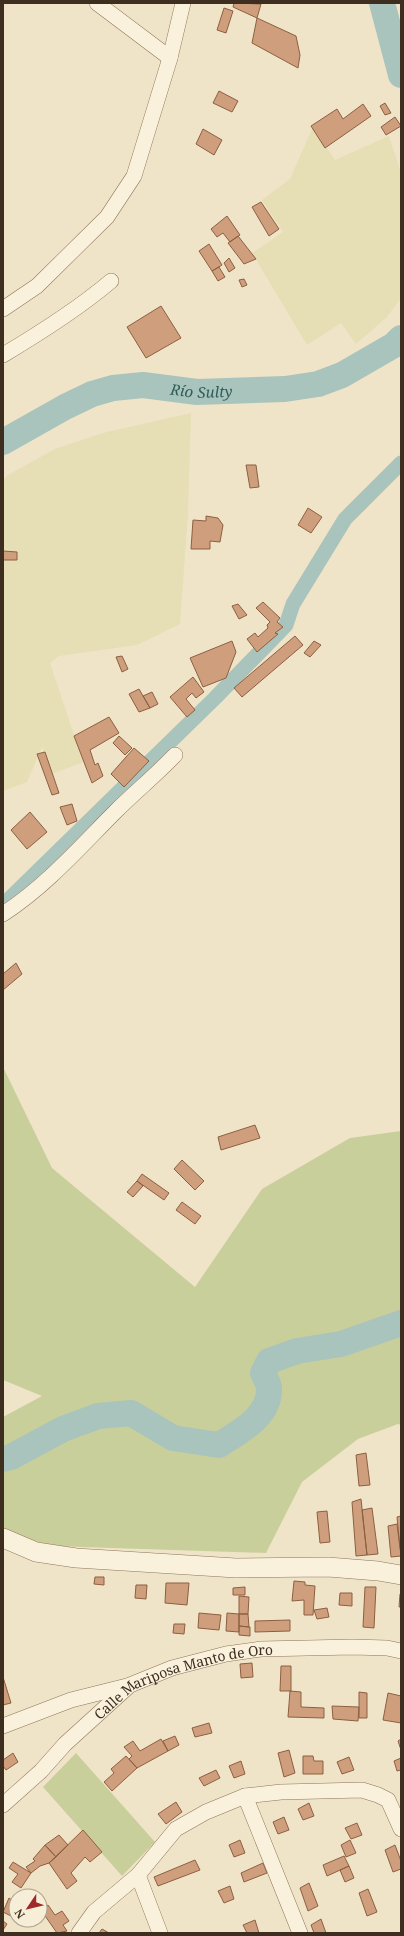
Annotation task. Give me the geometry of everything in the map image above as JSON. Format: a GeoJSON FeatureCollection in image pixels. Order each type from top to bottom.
{"type":"FeatureCollection","features":[{"type":"Feature","properties":{"kind":"street"},"geometry":{"type":"LineString","coordinates":[[97,3],[170,58]]}},
{"type":"Feature","properties":{"kind":"street"},"geometry":{"type":"LineString","coordinates":[[3,309],[37,286],[107,217],[134,176],[170,58],[183,3]]}},
{"type":"Feature","properties":{"kind":"street"},"geometry":{"type":"LineString","coordinates":[[3,354],[36,334],[98,292],[111,281]]}},
{"type":"Feature","properties":{"kind":"street"},"geometry":{"type":"LineString","coordinates":[[3,914],[23,901],[60,868],[117,810],[175,755]]}},
{"type":"Feature","properties":{"kind":"street"},"geometry":{"type":"LineString","coordinates":[[3,1538],[36,1552],[76,1558],[236,1568],[328,1567],[378,1571],[401,1575]]}},
{"type":"Feature","properties":{"kind":"street","name":"Calle Mariposa Manto de Oro"},"geometry":{"type":"LineString","coordinates":[[3,1805],[41,1771],[65,1744],[130,1685],[172,1668],[226,1654],[261,1649],[353,1647],[387,1648],[401,1651]]}},
{"type":"Feature","properties":{"kind":"street"},"geometry":{"type":"LineString","coordinates":[[3,1726],[71,1700],[130,1685]]}},
{"type":"Feature","properties":{"kind":"street"},"geometry":{"type":"LineString","coordinates":[[78,1933],[94,1912],[138,1875],[176,1829],[206,1812],[245,1796],[282,1792],[362,1790],[388,1800],[401,1829]]}},
{"type":"Feature","properties":{"kind":"street"},"geometry":{"type":"LineString","coordinates":[[245,1796],[300,1933]]}},
{"type":"Feature","properties":{"kind":"street"},"geometry":{"type":"LineString","coordinates":[[138,1875],[160,1933]]}},
{"type":"Feature","properties":{"kind":"shaded area"},"geometry":{"type":"Polygon","coordinates":[[[313,127],[335,160],[389,136],[401,173],[401,298],[387,317],[356,344],[341,323],[307,345],[252,253],[283,232],[262,200],[290,179],[313,127]]]}},
{"type":"Feature","properties":{"kind":"shaded area"},"geometry":{"type":"Polygon","coordinates":[[[191,413],[188,514],[180,624],[137,645],[59,656],[50,663],[83,762],[52,774],[42,747],[27,782],[3,791],[3,480],[8,475],[55,449],[103,433],[191,413]]]}},
{"type":"Feature","properties":{"kind":"green space"},"geometry":{"type":"Polygon","coordinates":[[[3,1067],[52,1168],[195,1287],[262,1189],[350,1138],[401,1131],[401,1425],[398,1424],[358,1439],[302,1482],[266,1553],[52,1546],[3,1531],[3,1417],[42,1396],[3,1380],[3,1067]]]}},
{"type":"Feature","properties":{"kind":"green space"},"geometry":{"type":"Polygon","coordinates":[[[76,1753],[155,1842],[122,1876],[43,1787],[76,1753]]]}},
{"type":"Feature","properties":{"kind":"building"},"geometry":{"type":"Polygon","coordinates":[[[234,3],[261,4],[257,18],[233,7],[234,3]]]}},
{"type":"Feature","properties":{"kind":"building"},"geometry":{"type":"Polygon","coordinates":[[[224,8],[233,11],[226,33],[217,30],[224,8]]]}},
{"type":"Feature","properties":{"kind":"building"},"geometry":{"type":"Polygon","coordinates":[[[257,18],[296,36],[300,55],[298,68],[252,43],[257,18]]]}},
{"type":"Feature","properties":{"kind":"building"},"geometry":{"type":"Polygon","coordinates":[[[219,91],[238,101],[232,112],[213,103],[219,91]]]}},
{"type":"Feature","properties":{"kind":"building"},"geometry":{"type":"Polygon","coordinates":[[[385,103],[391,113],[385,115],[380,106],[385,103]]]}},
{"type":"Feature","properties":{"kind":"building"},"geometry":{"type":"Polygon","coordinates":[[[363,104],[371,116],[325,148],[311,126],[337,109],[343,119],[363,104]]]}},
{"type":"Feature","properties":{"kind":"building"},"geometry":{"type":"Polygon","coordinates":[[[395,117],[401,126],[386,135],[381,127],[395,117]]]}},
{"type":"Feature","properties":{"kind":"building"},"geometry":{"type":"Polygon","coordinates":[[[203,129],[222,140],[214,155],[196,144],[203,129]]]}},
{"type":"Feature","properties":{"kind":"building"},"geometry":{"type":"Polygon","coordinates":[[[261,202],[279,229],[269,236],[252,207],[261,202]]]}},
{"type":"Feature","properties":{"kind":"building"},"geometry":{"type":"Polygon","coordinates":[[[227,216],[240,235],[230,242],[223,233],[217,237],[211,229],[227,216]]]}},
{"type":"Feature","properties":{"kind":"building"},"geometry":{"type":"Polygon","coordinates":[[[238,236],[256,259],[244,264],[228,243],[238,236]]]}},
{"type":"Feature","properties":{"kind":"building"},"geometry":{"type":"Polygon","coordinates":[[[209,244],[222,265],[212,271],[199,251],[209,244]]]}},
{"type":"Feature","properties":{"kind":"building"},"geometry":{"type":"Polygon","coordinates":[[[229,258],[235,268],[229,272],[224,263],[229,258]]]}},
{"type":"Feature","properties":{"kind":"building"},"geometry":{"type":"Polygon","coordinates":[[[219,267],[225,277],[218,281],[212,271],[219,267]]]}},
{"type":"Feature","properties":{"kind":"building"},"geometry":{"type":"Polygon","coordinates":[[[244,279],[247,285],[242,287],[239,280],[244,279]]]}},
{"type":"Feature","properties":{"kind":"building"},"geometry":{"type":"Polygon","coordinates":[[[161,306],[181,338],[146,358],[127,327],[161,306]]]}},
{"type":"Feature","properties":{"kind":"building"},"geometry":{"type":"Polygon","coordinates":[[[246,465],[256,465],[259,487],[250,488],[246,465]]]}},
{"type":"Feature","properties":{"kind":"building"},"geometry":{"type":"Polygon","coordinates":[[[308,508],[322,517],[311,533],[298,525],[308,508]]]}},
{"type":"Feature","properties":{"kind":"building"},"geometry":{"type":"Polygon","coordinates":[[[206,516],[218,518],[223,525],[220,542],[210,541],[210,549],[191,549],[193,520],[206,521],[206,516]]]}},
{"type":"Feature","properties":{"kind":"building"},"geometry":{"type":"Polygon","coordinates":[[[3,551],[17,552],[17,560],[3,560],[3,551]]]}},
{"type":"Feature","properties":{"kind":"building"},"geometry":{"type":"Polygon","coordinates":[[[263,602],[280,618],[277,622],[283,627],[275,633],[278,634],[257,652],[247,639],[255,633],[258,637],[268,628],[267,625],[270,622],[256,608],[263,602]]]}},
{"type":"Feature","properties":{"kind":"building"},"geometry":{"type":"Polygon","coordinates":[[[238,604],[247,615],[239,619],[232,606],[238,604]]]}},
{"type":"Feature","properties":{"kind":"building"},"geometry":{"type":"Polygon","coordinates":[[[295,636],[303,645],[242,697],[234,688],[295,636]]]}},
{"type":"Feature","properties":{"kind":"building"},"geometry":{"type":"Polygon","coordinates":[[[232,641],[236,652],[226,678],[203,687],[190,658],[232,641]]]}},
{"type":"Feature","properties":{"kind":"building"},"geometry":{"type":"Polygon","coordinates":[[[314,641],[321,645],[310,657],[304,653],[314,641]]]}},
{"type":"Feature","properties":{"kind":"building"},"geometry":{"type":"Polygon","coordinates":[[[122,656],[128,669],[122,672],[116,657],[122,656]]]}},
{"type":"Feature","properties":{"kind":"building"},"geometry":{"type":"Polygon","coordinates":[[[193,677],[204,692],[196,698],[192,693],[186,699],[195,710],[187,717],[170,697],[193,677]]]}},
{"type":"Feature","properties":{"kind":"building"},"geometry":{"type":"Polygon","coordinates":[[[139,689],[150,708],[139,712],[129,694],[139,689]]]}},
{"type":"Feature","properties":{"kind":"building"},"geometry":{"type":"Polygon","coordinates":[[[152,692],[158,704],[150,708],[143,696],[152,692]]]}},
{"type":"Feature","properties":{"kind":"building"},"geometry":{"type":"Polygon","coordinates":[[[109,717],[119,733],[90,750],[95,765],[98,763],[103,776],[92,783],[74,736],[109,717]]]}},
{"type":"Feature","properties":{"kind":"building"},"geometry":{"type":"Polygon","coordinates":[[[119,736],[132,748],[125,755],[113,743],[119,736]]]}},
{"type":"Feature","properties":{"kind":"building"},"geometry":{"type":"Polygon","coordinates":[[[134,748],[149,761],[124,787],[111,774],[134,748]]]}},
{"type":"Feature","properties":{"kind":"building"},"geometry":{"type":"Polygon","coordinates":[[[45,752],[59,793],[52,795],[37,754],[45,752]]]}},
{"type":"Feature","properties":{"kind":"building"},"geometry":{"type":"Polygon","coordinates":[[[72,804],[77,821],[67,825],[60,807],[72,804]]]}},
{"type":"Feature","properties":{"kind":"building"},"geometry":{"type":"Polygon","coordinates":[[[30,812],[47,832],[27,849],[11,830],[30,812]]]}},
{"type":"Feature","properties":{"kind":"building"},"geometry":{"type":"Polygon","coordinates":[[[16,963],[22,974],[3,990],[3,974],[16,963]]]}},
{"type":"Feature","properties":{"kind":"building"},"geometry":{"type":"Polygon","coordinates":[[[255,1125],[260,1138],[221,1150],[218,1137],[255,1125]]]}},
{"type":"Feature","properties":{"kind":"building"},"geometry":{"type":"Polygon","coordinates":[[[182,1160],[204,1181],[195,1190],[174,1169],[182,1160]]]}},
{"type":"Feature","properties":{"kind":"building"},"geometry":{"type":"Polygon","coordinates":[[[142,1174],[169,1193],[164,1200],[137,1181],[142,1174]]]}},
{"type":"Feature","properties":{"kind":"building"},"geometry":{"type":"Polygon","coordinates":[[[137,1181],[143,1186],[133,1197],[127,1192],[137,1181]]]}},
{"type":"Feature","properties":{"kind":"building"},"geometry":{"type":"Polygon","coordinates":[[[182,1202],[201,1216],[195,1224],[176,1210],[182,1202]]]}},
{"type":"Feature","properties":{"kind":"building"},"geometry":{"type":"Polygon","coordinates":[[[366,1453],[370,1485],[359,1486],[356,1455],[366,1453]]]}},
{"type":"Feature","properties":{"kind":"building"},"geometry":{"type":"Polygon","coordinates":[[[361,1499],[367,1555],[356,1556],[352,1502],[361,1499]]]}},
{"type":"Feature","properties":{"kind":"building"},"geometry":{"type":"Polygon","coordinates":[[[372,1508],[378,1554],[367,1555],[362,1510],[372,1508]]]}},
{"type":"Feature","properties":{"kind":"building"},"geometry":{"type":"Polygon","coordinates":[[[327,1511],[330,1542],[320,1543],[317,1512],[327,1511]]]}},
{"type":"Feature","properties":{"kind":"building"},"geometry":{"type":"Polygon","coordinates":[[[401,1516],[401,1548],[400,1548],[397,1517],[401,1516]]]}},
{"type":"Feature","properties":{"kind":"building"},"geometry":{"type":"Polygon","coordinates":[[[397,1524],[401,1556],[391,1557],[388,1526],[397,1524]]]}},
{"type":"Feature","properties":{"kind":"building"},"geometry":{"type":"Polygon","coordinates":[[[95,1577],[104,1577],[104,1585],[94,1584],[95,1577]]]}},
{"type":"Feature","properties":{"kind":"building"},"geometry":{"type":"Polygon","coordinates":[[[294,1581],[305,1582],[305,1585],[315,1586],[313,1615],[304,1615],[304,1600],[292,1601],[294,1581]]]}},
{"type":"Feature","properties":{"kind":"building"},"geometry":{"type":"Polygon","coordinates":[[[166,1583],[189,1583],[187,1605],[165,1603],[166,1583]]]}},
{"type":"Feature","properties":{"kind":"building"},"geometry":{"type":"Polygon","coordinates":[[[136,1585],[147,1585],[146,1599],[135,1598],[136,1585]]]}},
{"type":"Feature","properties":{"kind":"building"},"geometry":{"type":"Polygon","coordinates":[[[245,1587],[245,1595],[233,1595],[233,1588],[245,1587]]]}},
{"type":"Feature","properties":{"kind":"building"},"geometry":{"type":"Polygon","coordinates":[[[365,1587],[376,1587],[374,1628],[363,1627],[365,1587]]]}},
{"type":"Feature","properties":{"kind":"building"},"geometry":{"type":"Polygon","coordinates":[[[340,1593],[352,1593],[352,1606],[339,1605],[340,1593]]]}},
{"type":"Feature","properties":{"kind":"building"},"geometry":{"type":"Polygon","coordinates":[[[400,1594],[401,1607],[399,1607],[400,1594]]]}},
{"type":"Feature","properties":{"kind":"building"},"geometry":{"type":"Polygon","coordinates":[[[239,1596],[249,1597],[248,1614],[239,1614],[239,1596]]]}},
{"type":"Feature","properties":{"kind":"building"},"geometry":{"type":"Polygon","coordinates":[[[327,1608],[329,1617],[317,1619],[314,1610],[327,1608]]]}},
{"type":"Feature","properties":{"kind":"building"},"geometry":{"type":"Polygon","coordinates":[[[199,1613],[221,1615],[219,1630],[198,1628],[199,1613]]]}},
{"type":"Feature","properties":{"kind":"building"},"geometry":{"type":"Polygon","coordinates":[[[227,1613],[239,1614],[239,1632],[226,1631],[227,1613]]]}},
{"type":"Feature","properties":{"kind":"building"},"geometry":{"type":"Polygon","coordinates":[[[239,1614],[248,1614],[249,1627],[239,1626],[239,1614]]]}},
{"type":"Feature","properties":{"kind":"building"},"geometry":{"type":"Polygon","coordinates":[[[290,1620],[290,1631],[255,1632],[255,1621],[290,1620]]]}},
{"type":"Feature","properties":{"kind":"building"},"geometry":{"type":"Polygon","coordinates":[[[174,1624],[185,1624],[184,1634],[173,1633],[174,1624]]]}},
{"type":"Feature","properties":{"kind":"building"},"geometry":{"type":"Polygon","coordinates":[[[239,1626],[250,1627],[250,1636],[239,1635],[239,1626]]]}},
{"type":"Feature","properties":{"kind":"building"},"geometry":{"type":"Polygon","coordinates":[[[252,1663],[253,1677],[241,1678],[240,1664],[252,1663]]]}},
{"type":"Feature","properties":{"kind":"building"},"geometry":{"type":"Polygon","coordinates":[[[281,1666],[291,1666],[291,1691],[280,1691],[281,1666]]]}},
{"type":"Feature","properties":{"kind":"building"},"geometry":{"type":"Polygon","coordinates":[[[3,1677],[11,1703],[3,1705],[3,1677]]]}},
{"type":"Feature","properties":{"kind":"building"},"geometry":{"type":"Polygon","coordinates":[[[290,1691],[301,1692],[301,1707],[324,1708],[324,1718],[288,1717],[290,1691]]]}},
{"type":"Feature","properties":{"kind":"building"},"geometry":{"type":"Polygon","coordinates":[[[359,1692],[367,1693],[367,1718],[359,1718],[359,1692]]]}},
{"type":"Feature","properties":{"kind":"building"},"geometry":{"type":"Polygon","coordinates":[[[388,1693],[401,1696],[401,1723],[383,1720],[388,1693]]]}},
{"type":"Feature","properties":{"kind":"building"},"geometry":{"type":"Polygon","coordinates":[[[332,1706],[359,1707],[358,1721],[333,1719],[332,1706]]]}},
{"type":"Feature","properties":{"kind":"building"},"geometry":{"type":"Polygon","coordinates":[[[209,1723],[212,1733],[195,1737],[192,1728],[209,1723]]]}},
{"type":"Feature","properties":{"kind":"building"},"geometry":{"type":"Polygon","coordinates":[[[175,1736],[179,1745],[168,1751],[163,1741],[175,1736]]]}},
{"type":"Feature","properties":{"kind":"building"},"geometry":{"type":"Polygon","coordinates":[[[161,1739],[168,1751],[137,1768],[129,1759],[132,1756],[124,1747],[133,1741],[140,1751],[161,1739]]]}},
{"type":"Feature","properties":{"kind":"building"},"geometry":{"type":"Polygon","coordinates":[[[401,1739],[401,1750],[398,1741],[401,1739]]]}},
{"type":"Feature","properties":{"kind":"building"},"geometry":{"type":"Polygon","coordinates":[[[289,1750],[295,1773],[284,1777],[278,1753],[289,1750]]]}},
{"type":"Feature","properties":{"kind":"building"},"geometry":{"type":"Polygon","coordinates":[[[13,1753],[18,1762],[6,1770],[3,1766],[3,1760],[13,1753]]]}},
{"type":"Feature","properties":{"kind":"building"},"geometry":{"type":"Polygon","coordinates":[[[126,1756],[137,1768],[112,1791],[104,1782],[114,1773],[111,1769],[126,1756]]]}},
{"type":"Feature","properties":{"kind":"building"},"geometry":{"type":"Polygon","coordinates":[[[303,1756],[313,1756],[314,1761],[323,1761],[323,1774],[303,1774],[303,1756]]]}},
{"type":"Feature","properties":{"kind":"building"},"geometry":{"type":"Polygon","coordinates":[[[349,1757],[354,1770],[342,1774],[337,1762],[349,1757]]]}},
{"type":"Feature","properties":{"kind":"building"},"geometry":{"type":"Polygon","coordinates":[[[401,1758],[401,1770],[397,1771],[394,1761],[401,1758]]]}},
{"type":"Feature","properties":{"kind":"building"},"geometry":{"type":"Polygon","coordinates":[[[241,1761],[245,1774],[234,1778],[229,1766],[241,1761]]]}},
{"type":"Feature","properties":{"kind":"building"},"geometry":{"type":"Polygon","coordinates":[[[216,1770],[220,1778],[204,1786],[199,1778],[216,1770]]]}},
{"type":"Feature","properties":{"kind":"building"},"geometry":{"type":"Polygon","coordinates":[[[176,1802],[182,1812],[166,1824],[158,1814],[176,1802]]]}},
{"type":"Feature","properties":{"kind":"building"},"geometry":{"type":"Polygon","coordinates":[[[309,1803],[314,1816],[303,1820],[298,1809],[309,1803]]]}},
{"type":"Feature","properties":{"kind":"building"},"geometry":{"type":"Polygon","coordinates":[[[284,1817],[289,1830],[278,1834],[273,1822],[284,1817]]]}},
{"type":"Feature","properties":{"kind":"building"},"geometry":{"type":"Polygon","coordinates":[[[357,1823],[362,1835],[351,1839],[345,1828],[357,1823]]]}},
{"type":"Feature","properties":{"kind":"building"},"geometry":{"type":"Polygon","coordinates":[[[83,1830],[102,1852],[90,1862],[85,1857],[71,1873],[77,1881],[67,1889],[49,1863],[83,1830]]]}},
{"type":"Feature","properties":{"kind":"building"},"geometry":{"type":"Polygon","coordinates":[[[59,1835],[68,1845],[56,1857],[45,1845],[59,1835]]]}},
{"type":"Feature","properties":{"kind":"building"},"geometry":{"type":"Polygon","coordinates":[[[240,1840],[245,1853],[234,1857],[229,1845],[240,1840]]]}},
{"type":"Feature","properties":{"kind":"building"},"geometry":{"type":"Polygon","coordinates":[[[350,1840],[356,1853],[346,1857],[341,1845],[350,1840]]]}},
{"type":"Feature","properties":{"kind":"building"},"geometry":{"type":"Polygon","coordinates":[[[45,1845],[56,1857],[49,1863],[40,1866],[31,1873],[26,1867],[35,1861],[33,1859],[45,1845]]]}},
{"type":"Feature","properties":{"kind":"building"},"geometry":{"type":"Polygon","coordinates":[[[395,1845],[401,1861],[401,1869],[393,1872],[385,1850],[395,1845]]]}},
{"type":"Feature","properties":{"kind":"building"},"geometry":{"type":"Polygon","coordinates":[[[344,1856],[349,1866],[327,1876],[323,1865],[344,1856]]]}},
{"type":"Feature","properties":{"kind":"building"},"geometry":{"type":"Polygon","coordinates":[[[195,1860],[200,1870],[158,1886],[154,1877],[195,1860]]]}},
{"type":"Feature","properties":{"kind":"building"},"geometry":{"type":"Polygon","coordinates":[[[13,1862],[31,1873],[21,1888],[12,1882],[18,1874],[9,1868],[13,1862]]]}},
{"type":"Feature","properties":{"kind":"building"},"geometry":{"type":"Polygon","coordinates":[[[263,1863],[267,1873],[244,1882],[241,1873],[263,1863]]]}},
{"type":"Feature","properties":{"kind":"building"},"geometry":{"type":"Polygon","coordinates":[[[349,1866],[354,1878],[345,1882],[340,1870],[349,1866]]]}},
{"type":"Feature","properties":{"kind":"building"},"geometry":{"type":"Polygon","coordinates":[[[309,1883],[318,1906],[308,1911],[300,1888],[309,1883]]]}},
{"type":"Feature","properties":{"kind":"building"},"geometry":{"type":"Polygon","coordinates":[[[230,1886],[234,1899],[224,1903],[218,1891],[230,1886]]]}},
{"type":"Feature","properties":{"kind":"building"},"geometry":{"type":"Polygon","coordinates":[[[368,1889],[377,1912],[367,1916],[359,1893],[368,1889]]]}},
{"type":"Feature","properties":{"kind":"building"},"geometry":{"type":"Polygon","coordinates":[[[8,1900],[8,1914],[3,1912],[8,1900]]]}},
{"type":"Feature","properties":{"kind":"building"},"geometry":{"type":"Polygon","coordinates":[[[48,1905],[55,1915],[62,1911],[69,1921],[63,1925],[67,1931],[57,1933],[48,1920],[48,1905]]]}},
{"type":"Feature","properties":{"kind":"building"},"geometry":{"type":"Polygon","coordinates":[[[321,1919],[326,1933],[314,1933],[311,1925],[321,1919]]]}},
{"type":"Feature","properties":{"kind":"building"},"geometry":{"type":"Polygon","coordinates":[[[255,1920],[259,1933],[247,1933],[243,1925],[255,1920]]]}},
{"type":"Feature","properties":{"kind":"building"},"geometry":{"type":"Polygon","coordinates":[[[3,1921],[7,1924],[3,1930],[3,1921]]]}},
{"type":"Feature","properties":{"kind":"building"},"geometry":{"type":"Polygon","coordinates":[[[102,1929],[109,1933],[99,1933],[102,1929]]]}},
{"type":"Feature","properties":{"kind":"waterway","name":"Río Sulty"},"geometry":{"type":"LineString","coordinates":[[382,3],[401,75]]}},
{"type":"Feature","properties":{"kind":"waterway","name":"Río Sulty"},"geometry":{"type":"LineString","coordinates":[[3,442],[65,407],[92,394],[113,388],[143,385],[197,392],[285,389],[318,384],[342,375],[394,345],[401,338]]}},
{"type":"Feature","properties":{"kind":"waterway"},"geometry":{"type":"LineString","coordinates":[[3,903],[8,900],[215,698],[286,625],[293,604],[345,519],[401,463]]}},
{"type":"Feature","properties":{"kind":"waterway"},"geometry":{"type":"LineString","coordinates":[[3,1459],[11,1457],[63,1429],[98,1416],[131,1413],[173,1438],[219,1445],[244,1429],[259,1415],[264,1407],[268,1398],[269,1388],[263,1373],[269,1361],[297,1351],[341,1344],[401,1323]]}}]}
